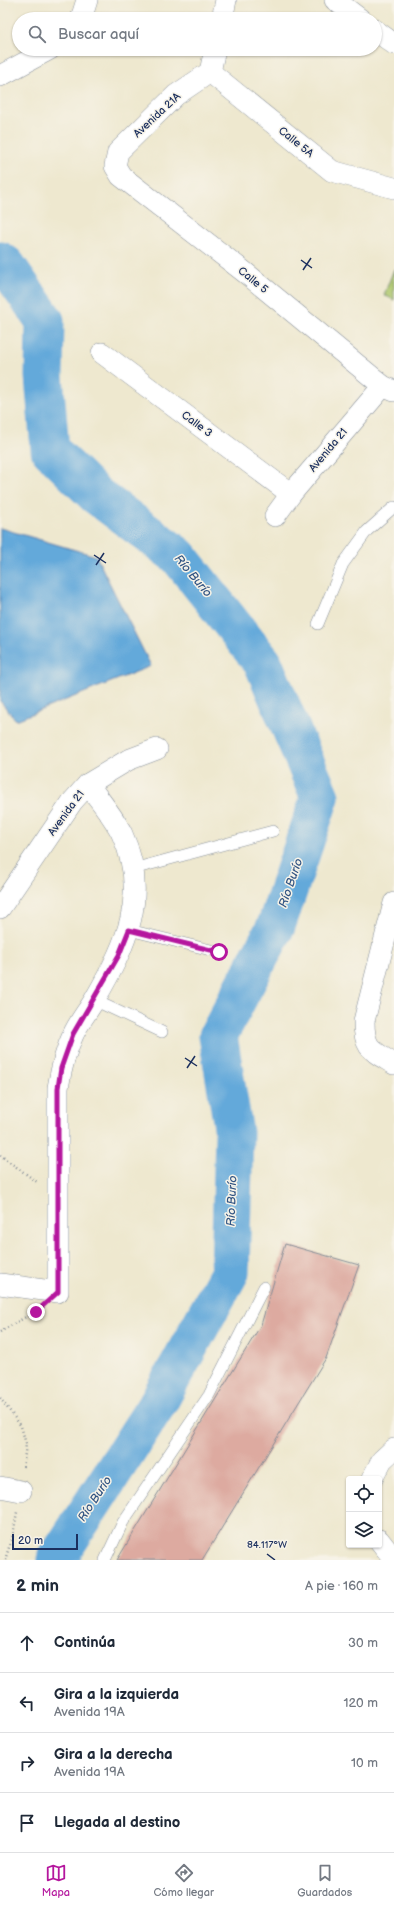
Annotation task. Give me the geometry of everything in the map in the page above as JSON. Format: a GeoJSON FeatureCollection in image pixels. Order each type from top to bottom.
{"type":"FeatureCollection","features":[{"type":"Feature","properties":{"kind":"street"},"geometry":{"type":"LineString","coordinates":[[83,12],[87,0]]}},
{"type":"Feature","properties":{"kind":"street"},"geometry":{"type":"LineString","coordinates":[[223,12],[226,0]]}},
{"type":"Feature","properties":{"kind":"street"},"geometry":{"type":"LineString","coordinates":[[335,0],[351,12]]}},
{"type":"Feature","properties":{"kind":"street"},"geometry":{"type":"LineString","coordinates":[[382,35],[394,44]]}},
{"type":"Feature","properties":{"kind":"street"},"geometry":{"type":"LineString","coordinates":[[0,76],[37,56]]}},
{"type":"Feature","properties":{"kind":"street"},"geometry":{"type":"LineString","coordinates":[[210,72],[213,56]]}},
{"type":"Feature","properties":{"kind":"street","name":"Avenida 21A"},"geometry":{"type":"LineString","coordinates":[[115,166],[118,152],[176,95],[210,72]]}},
{"type":"Feature","properties":{"kind":"street","name":"Calle 5A"},"geometry":{"type":"LineString","coordinates":[[210,72],[332,171],[394,188]]}},
{"type":"Feature","properties":{"kind":"street","name":"Calle 5"},"geometry":{"type":"LineString","coordinates":[[115,166],[121,176],[247,274],[388,388]]}},
{"type":"Feature","properties":{"kind":"street","name":"Calle 3"},"geometry":{"type":"LineString","coordinates":[[102,353],[291,494]]}},
{"type":"Feature","properties":{"kind":"street","name":"Avenida 21"},"geometry":{"type":"LineString","coordinates":[[275,516],[291,494],[388,388]]}},
{"type":"Feature","properties":{"kind":"street","name":"Avenida 21"},"geometry":{"type":"LineString","coordinates":[[0,908],[72,802],[88,784],[128,760],[158,749]]}},
{"type":"Feature","properties":{"kind":"street"},"geometry":{"type":"LineString","coordinates":[[0,1284],[58,1292],[58,1088],[66,1052],[73,1034],[119,955],[129,930],[135,900],[133,869],[122,834],[88,784]]}},
{"type":"Feature","properties":{"kind":"street"},"geometry":{"type":"LineString","coordinates":[[394,903],[364,1021],[364,1035],[368,1047],[394,1064]]}},
{"type":"Feature","properties":{"kind":"street"},"geometry":{"type":"LineString","coordinates":[[374,1476],[382,1460],[394,1449]]}},
{"type":"Feature","properties":{"kind":"street"},"geometry":{"type":"LineString","coordinates":[[0,1488],[21,1491]]}},
{"type":"Feature","properties":{"kind":"street"},"geometry":{"type":"LineString","coordinates":[[382,1544],[390,1554],[394,1556]]}},
{"type":"Feature","properties":{"kind":"lane"},"geometry":{"type":"LineString","coordinates":[[318,624],[343,564],[367,531],[394,507]]}},
{"type":"Feature","properties":{"kind":"lane"},"geometry":{"type":"LineString","coordinates":[[133,869],[273,831]]}},
{"type":"Feature","properties":{"kind":"lane"},"geometry":{"type":"LineString","coordinates":[[129,930],[219,952]]}},
{"type":"Feature","properties":{"kind":"lane"},"geometry":{"type":"LineString","coordinates":[[94,1000],[162,1032]]}},
{"type":"Feature","properties":{"kind":"lane"},"geometry":{"type":"LineString","coordinates":[[105,1560],[123,1522],[209,1395],[264,1287]]}},
{"type":"Feature","properties":{"kind":"path"},"geometry":{"type":"LineString","coordinates":[[0,1155],[16,1167]]}},
{"type":"Feature","properties":{"kind":"path"},"geometry":{"type":"LineString","coordinates":[[0,1332],[36,1312],[58,1292]]}},
{"type":"Feature","properties":{"kind":"green space"},"geometry":{"type":"Polygon","coordinates":[[[394,269],[394,300],[384,295],[394,269]]]}},
{"type":"Feature","properties":{"kind":"water"},"geometry":{"type":"Polygon","coordinates":[[[0,528],[96,556],[151,666],[16,720],[0,701],[0,528]]]}},
{"type":"Feature","properties":{"kind":"building"},"geometry":{"type":"Polygon","coordinates":[[[285,1244],[359,1265],[326,1358],[202,1560],[117,1560],[261,1325],[285,1244]]]}},
{"type":"Feature","properties":{"kind":"waterway","name":"Río Burío"},"geometry":{"type":"LineString","coordinates":[[0,261],[6,265],[45,321],[44,376],[50,450],[96,495],[178,556],[263,663],[320,797],[276,926],[218,1036],[234,1133],[230,1272],[159,1401],[56,1560]]}},
{"type":"Feature","properties":{"kind":"route"},"geometry":{"type":"LineString","coordinates":[[36,1312],[58,1292],[58,1088],[61,1068],[73,1034],[119,955],[129,930],[219,952]]}}]}
